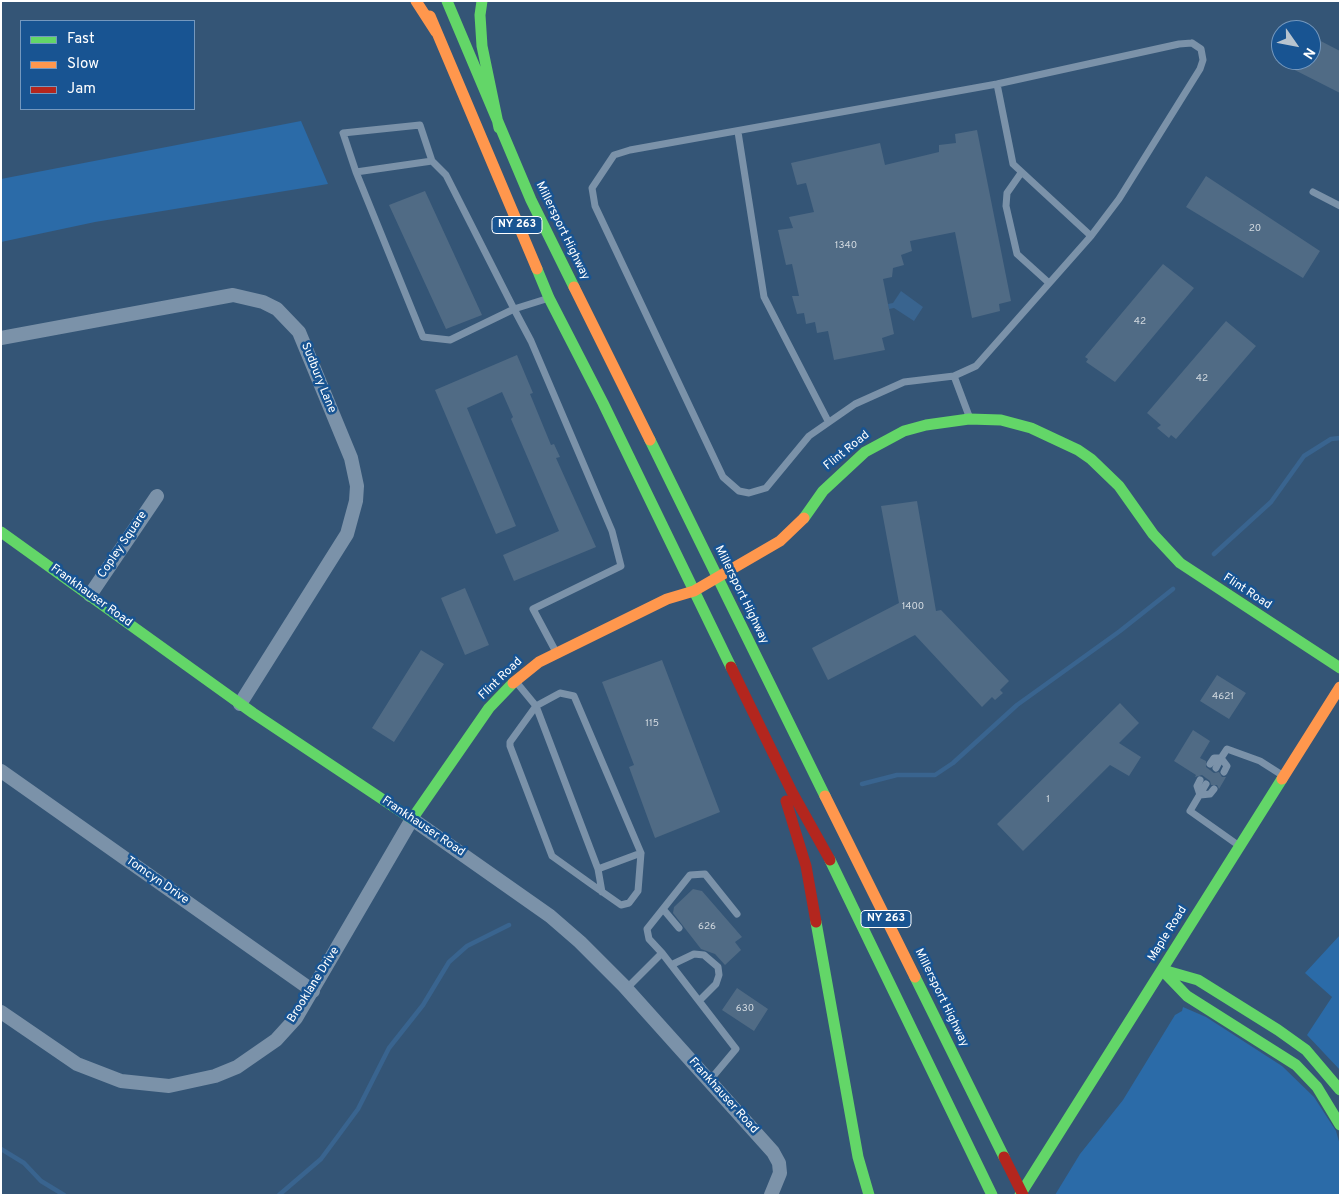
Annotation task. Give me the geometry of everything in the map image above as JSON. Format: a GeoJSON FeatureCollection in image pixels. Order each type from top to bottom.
{"type":"FeatureCollection","features":[{"type":"Feature","properties":{"kind":"main road"},"geometry":{"type":"LineString","coordinates":[[416,1],[436,32]]}},
{"type":"Feature","properties":{"kind":"main road","name":"NY 263"},"geometry":{"type":"LineString","coordinates":[[423,1],[549,298],[603,403],[792,792],[835,869],[889,986],[990,1190]]}},
{"type":"Feature","properties":{"kind":"main road","name":"Millersport Highway"},"geometry":{"type":"LineString","coordinates":[[448,1],[499,128],[531,200],[1004,1157],[1021,1195]]}},
{"type":"Feature","properties":{"kind":"main road"},"geometry":{"type":"LineString","coordinates":[[482,1],[480,15],[482,46],[499,128]]}},
{"type":"Feature","properties":{"kind":"main road","name":"Flint Road"},"geometry":{"type":"LineString","coordinates":[[412,819],[471,731],[515,681],[539,662],[667,599],[694,591],[717,579],[785,536],[806,516],[823,491],[865,452],[904,431],[926,425],[970,418],[1016,423],[1055,437],[1078,450],[1091,459],[1119,486],[1153,534],[1180,563],[1340,668]]}},
{"type":"Feature","properties":{"kind":"main road","name":"Frankhauser Road"},"geometry":{"type":"LineString","coordinates":[[1,532],[240,704],[412,819]]}},
{"type":"Feature","properties":{"kind":"main road","name":"Maple Road"},"geometry":{"type":"LineString","coordinates":[[1021,1195],[1340,687]]}},
{"type":"Feature","properties":{"kind":"main road"},"geometry":{"type":"LineString","coordinates":[[773,752],[806,866],[858,1157],[869,1195]]}},
{"type":"Feature","properties":{"kind":"main road"},"geometry":{"type":"LineString","coordinates":[[1162,970],[1198,980],[1278,1030],[1306,1050],[1340,1090]]}},
{"type":"Feature","properties":{"kind":"main road"},"geometry":{"type":"LineString","coordinates":[[1162,970],[1187,996],[1296,1065],[1317,1087],[1340,1125]]}},
{"type":"Feature","properties":{"kind":"street","name":"Sudbury Lane"},"geometry":{"type":"LineString","coordinates":[[1,338],[233,295],[248,297],[270,305],[289,320],[299,332],[350,458],[357,486],[356,501],[347,534],[240,704]]}},
{"type":"Feature","properties":{"kind":"street","name":"Copley Square"},"geometry":{"type":"LineString","coordinates":[[90,595],[157,496]]}},
{"type":"Feature","properties":{"kind":"street","name":"Tomcyn Drive"},"geometry":{"type":"LineString","coordinates":[[1,771],[312,991]]}},
{"type":"Feature","properties":{"kind":"street","name":"Frankhauser Road"},"geometry":{"type":"LineString","coordinates":[[412,819],[545,912],[580,942],[626,988],[776,1156],[780,1170],[774,1190]]}},
{"type":"Feature","properties":{"kind":"street","name":"Brooklane Drive"},"geometry":{"type":"LineString","coordinates":[[1,1012],[77,1064],[98,1074],[145,1085],[169,1086],[215,1076],[258,1055],[276,1040],[296,1018],[412,819]]}},
{"type":"Feature","properties":{"kind":"lane"},"geometry":{"type":"LineString","coordinates":[[1192,43],[1201,49],[1203,60],[1200,69],[1120,199],[1091,236],[976,366],[954,376],[904,382],[855,404],[828,421],[800,445],[766,488],[749,494],[739,491],[723,477],[595,206],[592,188],[614,155],[630,150],[997,84],[1179,44],[1192,43]]}},
{"type":"Feature","properties":{"kind":"lane"},"geometry":{"type":"LineString","coordinates":[[997,84],[1013,164],[1091,236]]}},
{"type":"Feature","properties":{"kind":"lane"},"geometry":{"type":"LineString","coordinates":[[549,298],[514,309],[450,340],[423,337],[356,172],[343,133],[420,126],[432,161],[446,174],[514,309],[531,341],[612,532],[621,566],[533,609],[557,654]]}},
{"type":"Feature","properties":{"kind":"lane"},"geometry":{"type":"LineString","coordinates":[[738,132],[764,297],[828,421]]}},
{"type":"Feature","properties":{"kind":"lane"},"geometry":{"type":"LineString","coordinates":[[356,172],[432,161]]}},
{"type":"Feature","properties":{"kind":"lane"},"geometry":{"type":"LineString","coordinates":[[1021,173],[1007,193],[1006,206],[1017,254],[1049,283]]}},
{"type":"Feature","properties":{"kind":"lane"},"geometry":{"type":"LineString","coordinates":[[1313,192],[1340,206]]}},
{"type":"Feature","properties":{"kind":"lane"},"geometry":{"type":"LineString","coordinates":[[954,376],[970,418]]}},
{"type":"Feature","properties":{"kind":"lane"},"geometry":{"type":"LineString","coordinates":[[515,681],[536,706],[598,869],[602,892]]}},
{"type":"Feature","properties":{"kind":"lane"},"geometry":{"type":"LineString","coordinates":[[560,693],[574,696],[641,853],[638,890],[629,903],[621,905],[552,856],[510,746],[510,742],[536,706],[560,693]]}},
{"type":"Feature","properties":{"kind":"lane"},"geometry":{"type":"LineString","coordinates":[[1222,758],[1227,748],[1260,761],[1284,776]]}},
{"type":"Feature","properties":{"kind":"lane"},"geometry":{"type":"LineString","coordinates":[[1213,766],[1214,758],[1222,758]]}},
{"type":"Feature","properties":{"kind":"lane"},"geometry":{"type":"LineString","coordinates":[[1222,758],[1227,766],[1224,772]]}},
{"type":"Feature","properties":{"kind":"lane"},"geometry":{"type":"LineString","coordinates":[[1200,795],[1197,786],[1203,782]]}},
{"type":"Feature","properties":{"kind":"lane"},"geometry":{"type":"LineString","coordinates":[[1200,795],[1210,794],[1214,789]]}},
{"type":"Feature","properties":{"kind":"lane"},"geometry":{"type":"LineString","coordinates":[[1200,795],[1190,811],[1240,846]]}},
{"type":"Feature","properties":{"kind":"lane"},"geometry":{"type":"LineString","coordinates":[[598,869],[641,853]]}},
{"type":"Feature","properties":{"kind":"lane"},"geometry":{"type":"LineString","coordinates":[[710,1080],[736,1048],[671,964],[649,939],[647,929],[690,875],[706,874],[737,914]]}},
{"type":"Feature","properties":{"kind":"lane"},"geometry":{"type":"LineString","coordinates":[[664,909],[679,928]]}},
{"type":"Feature","properties":{"kind":"lane"},"geometry":{"type":"LineString","coordinates":[[626,988],[662,953]]}},
{"type":"Feature","properties":{"kind":"lane"},"geometry":{"type":"LineString","coordinates":[[671,964],[694,954],[704,954],[718,967],[719,975],[716,984],[699,1001]]}},
{"type":"Feature","properties":{"kind":"shaded area"},"geometry":{"type":"Polygon","coordinates":[[[301,121],[328,184],[95,222],[1,242],[1,179],[301,121]]]}},
{"type":"Feature","properties":{"kind":"shaded area"},"geometry":{"type":"Polygon","coordinates":[[[901,291],[923,307],[914,321],[894,308],[889,309],[888,304],[893,303],[901,291]]]}},
{"type":"Feature","properties":{"kind":"shaded area"},"geometry":{"type":"Polygon","coordinates":[[[1340,935],[1340,1070],[1307,1035],[1332,997],[1305,973],[1340,935]]]}},
{"type":"Feature","properties":{"kind":"shaded area"},"geometry":{"type":"Polygon","coordinates":[[[1183,1007],[1206,1017],[1282,1066],[1314,1097],[1336,1131],[1340,1145],[1340,1195],[1055,1195],[1080,1154],[1123,1100],[1175,1015],[1182,1011],[1183,1007]]]}},
{"type":"Feature","properties":{"kind":"building"},"geometry":{"type":"Polygon","coordinates":[[[1321,41],[1340,51],[1340,93],[1295,70],[1321,70],[1321,41]]]}},
{"type":"Feature","properties":{"kind":"building"},"geometry":{"type":"Polygon","coordinates":[[[977,130],[1011,301],[999,304],[1000,311],[972,318],[955,232],[910,241],[912,251],[901,255],[904,265],[893,268],[892,277],[883,279],[894,334],[882,338],[885,350],[834,360],[828,331],[817,333],[815,322],[806,324],[804,313],[797,314],[792,296],[799,296],[792,264],[786,265],[778,230],[793,228],[789,217],[814,212],[806,183],[797,185],[791,163],[880,143],[885,165],[939,152],[939,145],[956,143],[955,134],[977,130]]]}},
{"type":"Feature","properties":{"kind":"building"},"geometry":{"type":"Polygon","coordinates":[[[1206,176],[1320,251],[1303,278],[1186,207],[1206,176]]]}},
{"type":"Feature","properties":{"kind":"building"},"geometry":{"type":"Polygon","coordinates":[[[425,191],[482,315],[446,329],[389,205],[425,191]]]}},
{"type":"Feature","properties":{"kind":"building"},"geometry":{"type":"Polygon","coordinates":[[[1163,264],[1194,288],[1115,382],[1086,362],[1088,359],[1085,357],[1163,264]]]}},
{"type":"Feature","properties":{"kind":"building"},"geometry":{"type":"Polygon","coordinates":[[[1226,321],[1256,346],[1176,439],[1171,435],[1169,438],[1157,428],[1161,425],[1147,413],[1226,321]]]}},
{"type":"Feature","properties":{"kind":"building"},"geometry":{"type":"Polygon","coordinates":[[[517,355],[533,393],[530,394],[551,445],[554,444],[560,457],[556,458],[596,547],[514,581],[503,555],[559,531],[511,419],[513,417],[502,392],[467,408],[516,526],[496,534],[435,390],[517,355]]]}},
{"type":"Feature","properties":{"kind":"building"},"geometry":{"type":"Polygon","coordinates":[[[917,501],[936,611],[941,610],[1009,681],[1000,690],[1003,693],[995,700],[992,697],[982,707],[915,635],[828,680],[812,648],[899,603],[881,506],[917,501]]]}},
{"type":"Feature","properties":{"kind":"building"},"geometry":{"type":"Polygon","coordinates":[[[465,588],[489,645],[465,655],[441,598],[465,588]]]}},
{"type":"Feature","properties":{"kind":"building"},"geometry":{"type":"Polygon","coordinates":[[[421,650],[444,664],[394,742],[372,728],[421,650]]]}},
{"type":"Feature","properties":{"kind":"building"},"geometry":{"type":"Polygon","coordinates":[[[662,660],[720,812],[655,838],[629,767],[634,765],[602,682],[662,660]]]}},
{"type":"Feature","properties":{"kind":"building"},"geometry":{"type":"Polygon","coordinates":[[[1217,675],[1246,693],[1229,719],[1200,701],[1217,675]]]}},
{"type":"Feature","properties":{"kind":"building"},"geometry":{"type":"Polygon","coordinates":[[[1120,703],[1139,723],[1119,743],[1141,757],[1129,776],[1110,765],[1023,851],[997,824],[1120,703]]]}},
{"type":"Feature","properties":{"kind":"building"},"geometry":{"type":"Polygon","coordinates":[[[1193,730],[1210,741],[1200,758],[1206,761],[1206,767],[1214,773],[1219,772],[1222,777],[1226,777],[1219,789],[1217,785],[1211,785],[1210,781],[1202,775],[1195,777],[1196,775],[1174,761],[1193,730]]]}},
{"type":"Feature","properties":{"kind":"building"},"geometry":{"type":"Polygon","coordinates":[[[693,889],[702,891],[742,937],[735,942],[741,950],[725,965],[715,954],[701,949],[673,913],[674,907],[693,889]]]}},
{"type":"Feature","properties":{"kind":"building"},"geometry":{"type":"Polygon","coordinates":[[[737,988],[768,1009],[754,1031],[722,1010],[737,988]]]}},
{"type":"Feature","properties":{"kind":"waterway"},"geometry":{"type":"LineString","coordinates":[[1214,554],[1271,502],[1304,456],[1331,439],[1340,438]]}},
{"type":"Feature","properties":{"kind":"waterway"},"geometry":{"type":"LineString","coordinates":[[862,784],[897,775],[935,775],[953,763],[1017,705],[1120,631],[1173,589]]}},
{"type":"Feature","properties":{"kind":"waterway"},"geometry":{"type":"LineString","coordinates":[[279,1195],[321,1159],[358,1109],[389,1048],[423,1005],[449,962],[467,946],[509,925]]}},
{"type":"Feature","properties":{"kind":"waterway"},"geometry":{"type":"LineString","coordinates":[[1,1149],[24,1163],[41,1181],[64,1195]]}},
{"type":"Feature","properties":{"kind":"traffic: fast"},"geometry":{"type":"LineString","coordinates":[[447,1],[531,200],[574,287]]}},
{"type":"Feature","properties":{"kind":"traffic: fast"},"geometry":{"type":"LineString","coordinates":[[482,1],[480,15],[482,46],[499,128]]}},
{"type":"Feature","properties":{"kind":"traffic: fast"},"geometry":{"type":"LineString","coordinates":[[537,269],[549,298],[603,403],[731,667]]}},
{"type":"Feature","properties":{"kind":"traffic: fast"},"geometry":{"type":"LineString","coordinates":[[804,518],[823,491],[865,452],[904,431],[926,425],[969,419],[1001,420],[1031,428],[1078,450],[1091,459],[1119,486],[1153,534],[1180,563],[1340,668]]}},
{"type":"Feature","properties":{"kind":"traffic: fast"},"geometry":{"type":"LineString","coordinates":[[650,440],[825,796]]}},
{"type":"Feature","properties":{"kind":"traffic: fast"},"geometry":{"type":"LineString","coordinates":[[1,532],[253,713],[412,819],[489,708],[513,683]]}},
{"type":"Feature","properties":{"kind":"traffic: fast"},"geometry":{"type":"LineString","coordinates":[[1020,1195],[1282,779]]}},
{"type":"Feature","properties":{"kind":"traffic: fast"},"geometry":{"type":"LineString","coordinates":[[830,860],[992,1195]]}},
{"type":"Feature","properties":{"kind":"traffic: fast"},"geometry":{"type":"LineString","coordinates":[[816,922],[858,1157],[869,1195]]}},
{"type":"Feature","properties":{"kind":"traffic: fast"},"geometry":{"type":"LineString","coordinates":[[1162,970],[1187,996],[1296,1065],[1317,1087],[1340,1125]]}},
{"type":"Feature","properties":{"kind":"traffic: fast"},"geometry":{"type":"LineString","coordinates":[[1163,970],[1198,980],[1278,1030],[1306,1050],[1340,1090]]}},
{"type":"Feature","properties":{"kind":"traffic: fast"},"geometry":{"type":"LineString","coordinates":[[915,977],[1004,1157]]}},
{"type":"Feature","properties":{"kind":"traffic: slow"},"geometry":{"type":"LineString","coordinates":[[416,1],[436,32]]}},
{"type":"Feature","properties":{"kind":"traffic: slow"},"geometry":{"type":"LineString","coordinates":[[430,16],[537,269]]}},
{"type":"Feature","properties":{"kind":"traffic: slow"},"geometry":{"type":"LineString","coordinates":[[574,287],[650,440]]}},
{"type":"Feature","properties":{"kind":"traffic: slow"},"geometry":{"type":"LineString","coordinates":[[513,683],[539,662],[667,599],[694,591],[780,541],[804,518]]}},
{"type":"Feature","properties":{"kind":"traffic: slow"},"geometry":{"type":"LineString","coordinates":[[1282,779],[1340,687]]}},
{"type":"Feature","properties":{"kind":"traffic: slow"},"geometry":{"type":"LineString","coordinates":[[825,796],[915,977]]}},
{"type":"Feature","properties":{"kind":"traffic: jam"},"geometry":{"type":"LineString","coordinates":[[731,667],[792,792],[830,860]]}},
{"type":"Feature","properties":{"kind":"traffic: jam"},"geometry":{"type":"LineString","coordinates":[[786,801],[806,866],[816,922]]}},
{"type":"Feature","properties":{"kind":"traffic: jam"},"geometry":{"type":"LineString","coordinates":[[1004,1157],[1023,1195]]}}]}
